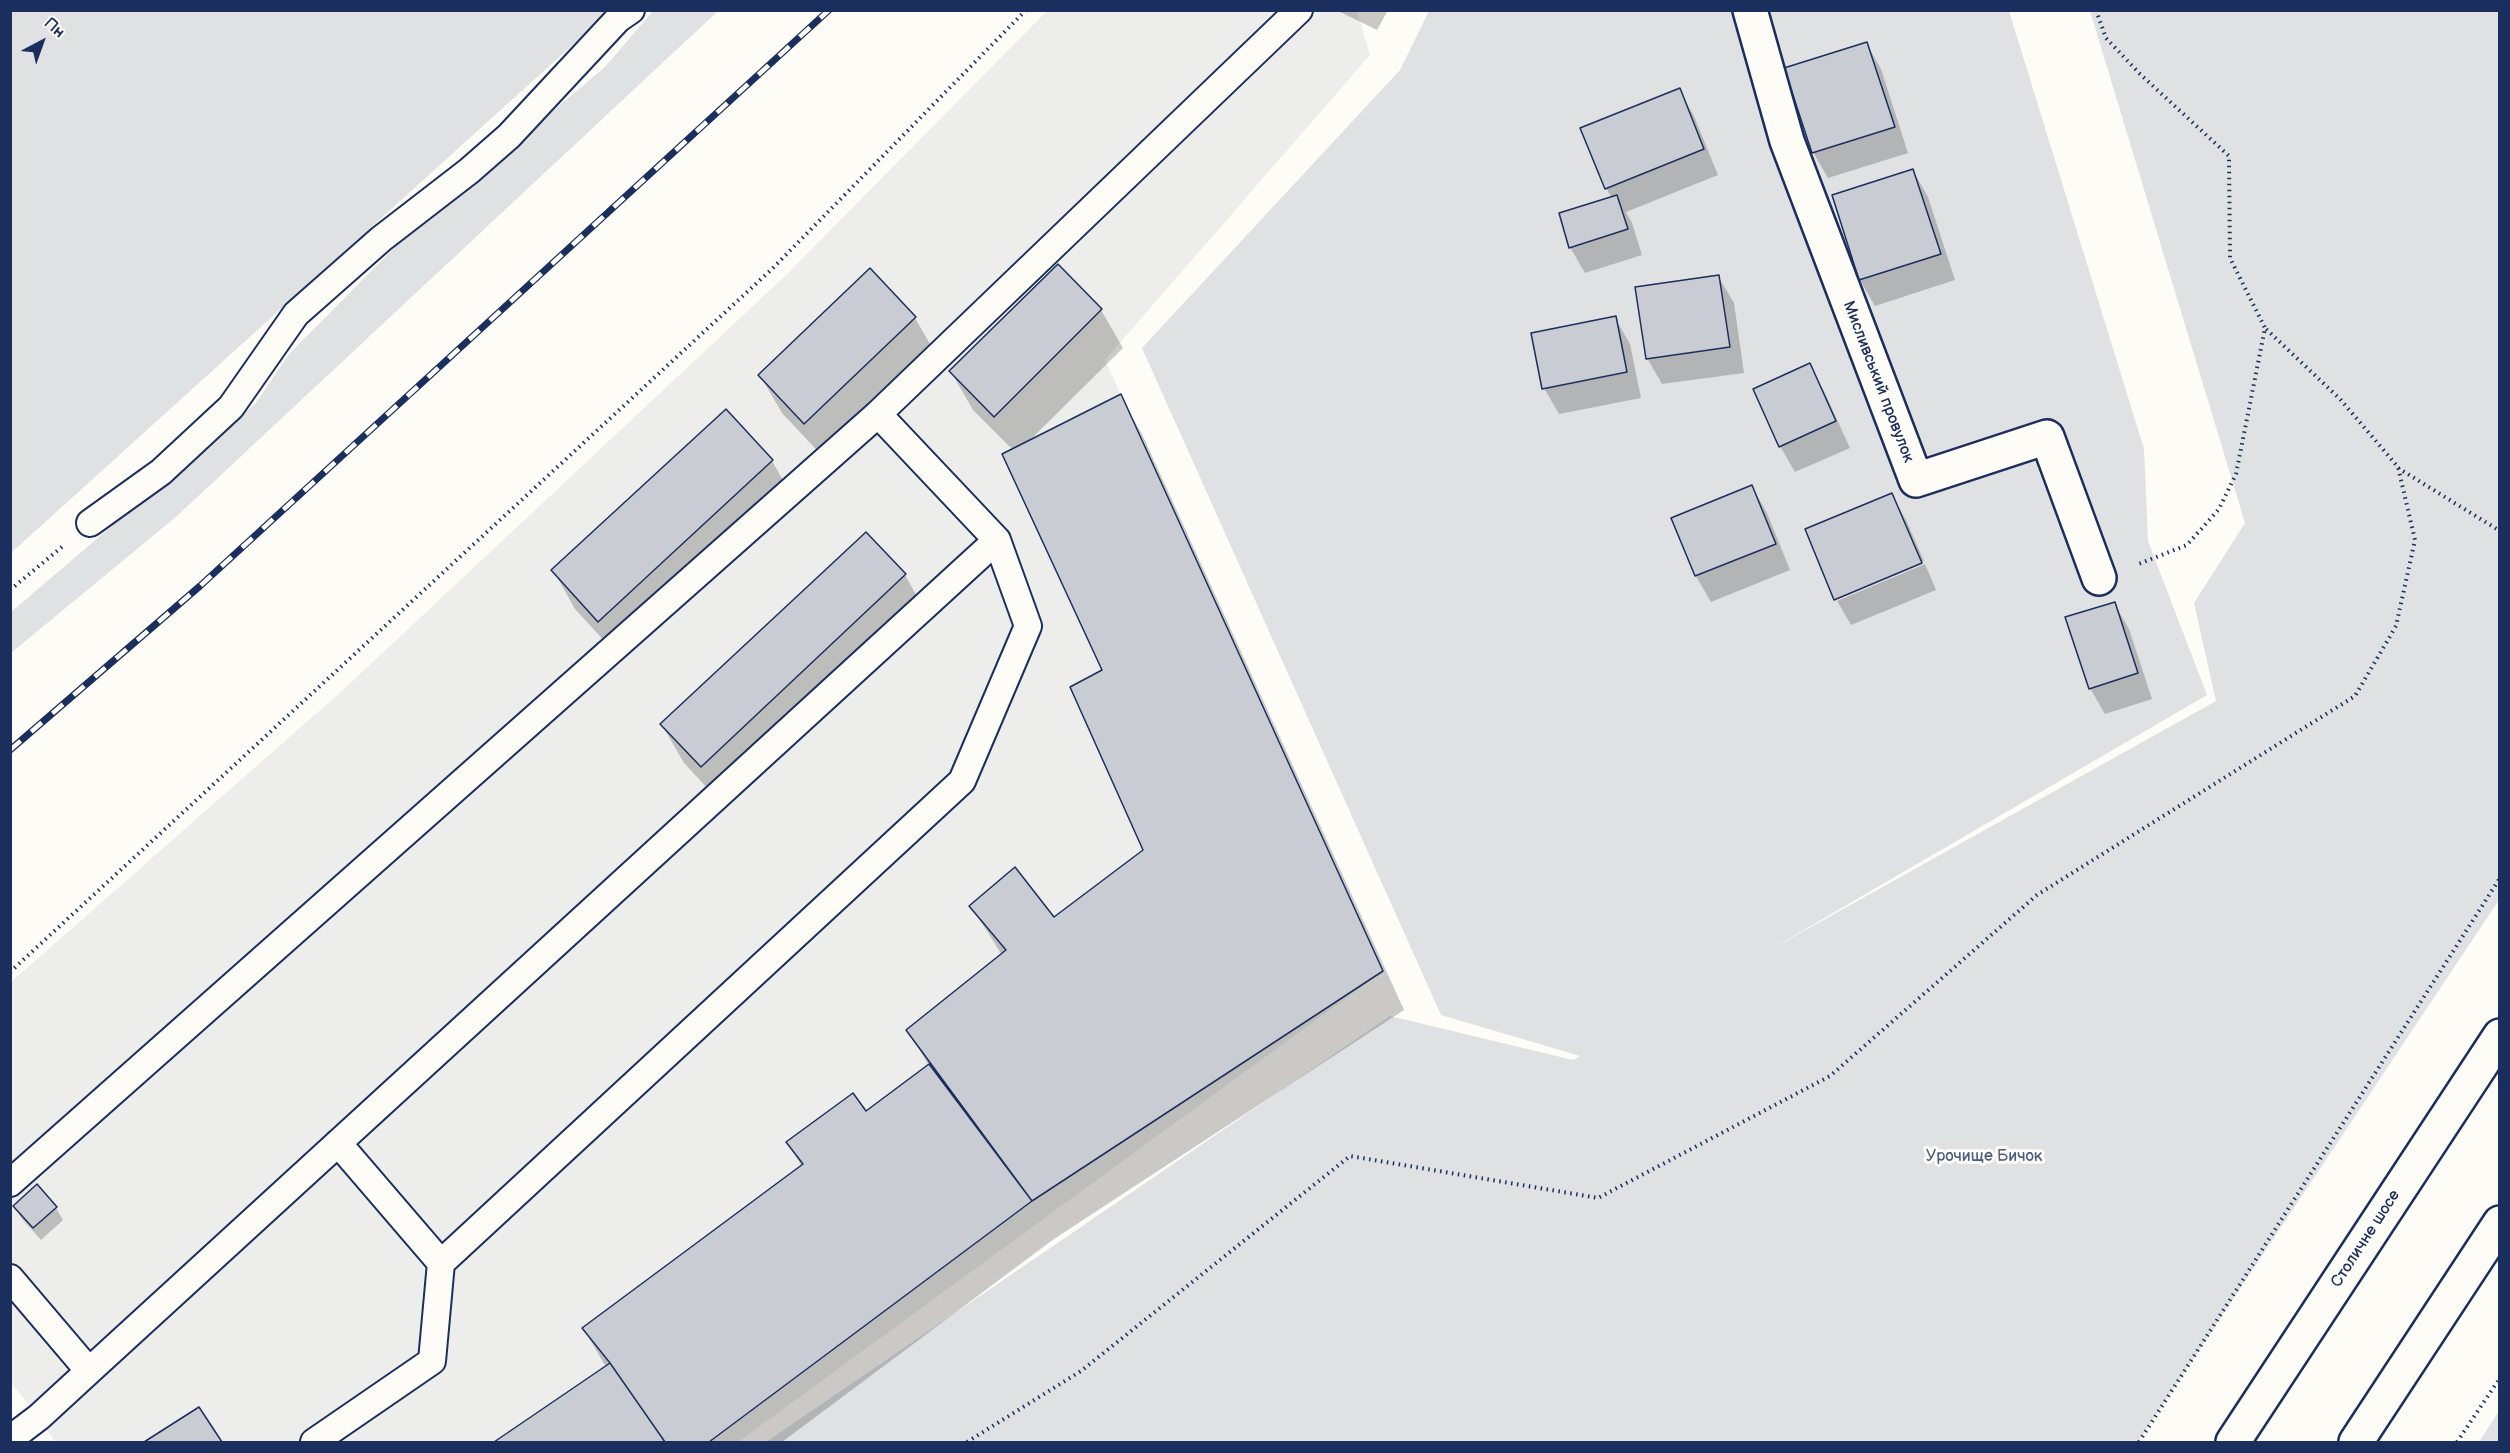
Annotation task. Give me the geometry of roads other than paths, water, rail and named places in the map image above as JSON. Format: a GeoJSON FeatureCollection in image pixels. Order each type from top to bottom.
{"type":"FeatureCollection","features":[{"type":"Feature","properties":{"kind":"main road","name":"Мисливський провулок"},"geometry":{"type":"LineString","coordinates":[[1750,10],[1787,141],[1916,480],[2047,437],[2099,578]]}},
{"type":"Feature","properties":{"kind":"main road","name":"Столичне шосе"},"geometry":{"type":"LineString","coordinates":[[2233,1443],[2499,1036]]}},
{"type":"Feature","properties":{"kind":"main road"},"geometry":{"type":"LineString","coordinates":[[2356,1443],[2499,1223]]}},
{"type":"Feature","properties":{"kind":"lane"},"geometry":{"type":"LineString","coordinates":[[90,523],[161,472],[231,407],[296,314],[381,239],[469,171],[509,136],[618,19],[631,10]]}},
{"type":"Feature","properties":{"kind":"lane"},"geometry":{"type":"LineString","coordinates":[[10,1183],[878,414],[1299,10]]}},
{"type":"Feature","properties":{"kind":"lane"},"geometry":{"type":"LineString","coordinates":[[314,1443],[432,1361],[441,1263],[962,780],[1028,626],[997,540],[878,414]]}},
{"type":"Feature","properties":{"kind":"lane"},"geometry":{"type":"LineString","coordinates":[[10,1439],[39,1417],[997,540]]}},
{"type":"Feature","properties":{"kind":"lane"},"geometry":{"type":"LineString","coordinates":[[338,1143],[441,1263]]}},
{"type":"Feature","properties":{"kind":"lane"},"geometry":{"type":"LineString","coordinates":[[10,1278],[89,1371]]}},
{"type":"Feature","properties":{"kind":"railway"},"geometry":{"type":"LineString","coordinates":[[10,750],[200,586],[829,10]]}},
{"type":"Feature","properties":{"kind":"park label","name":"Урочище Бичок"},"geometry":{"type":"Point","coordinates":[1984,1157]}}]}
